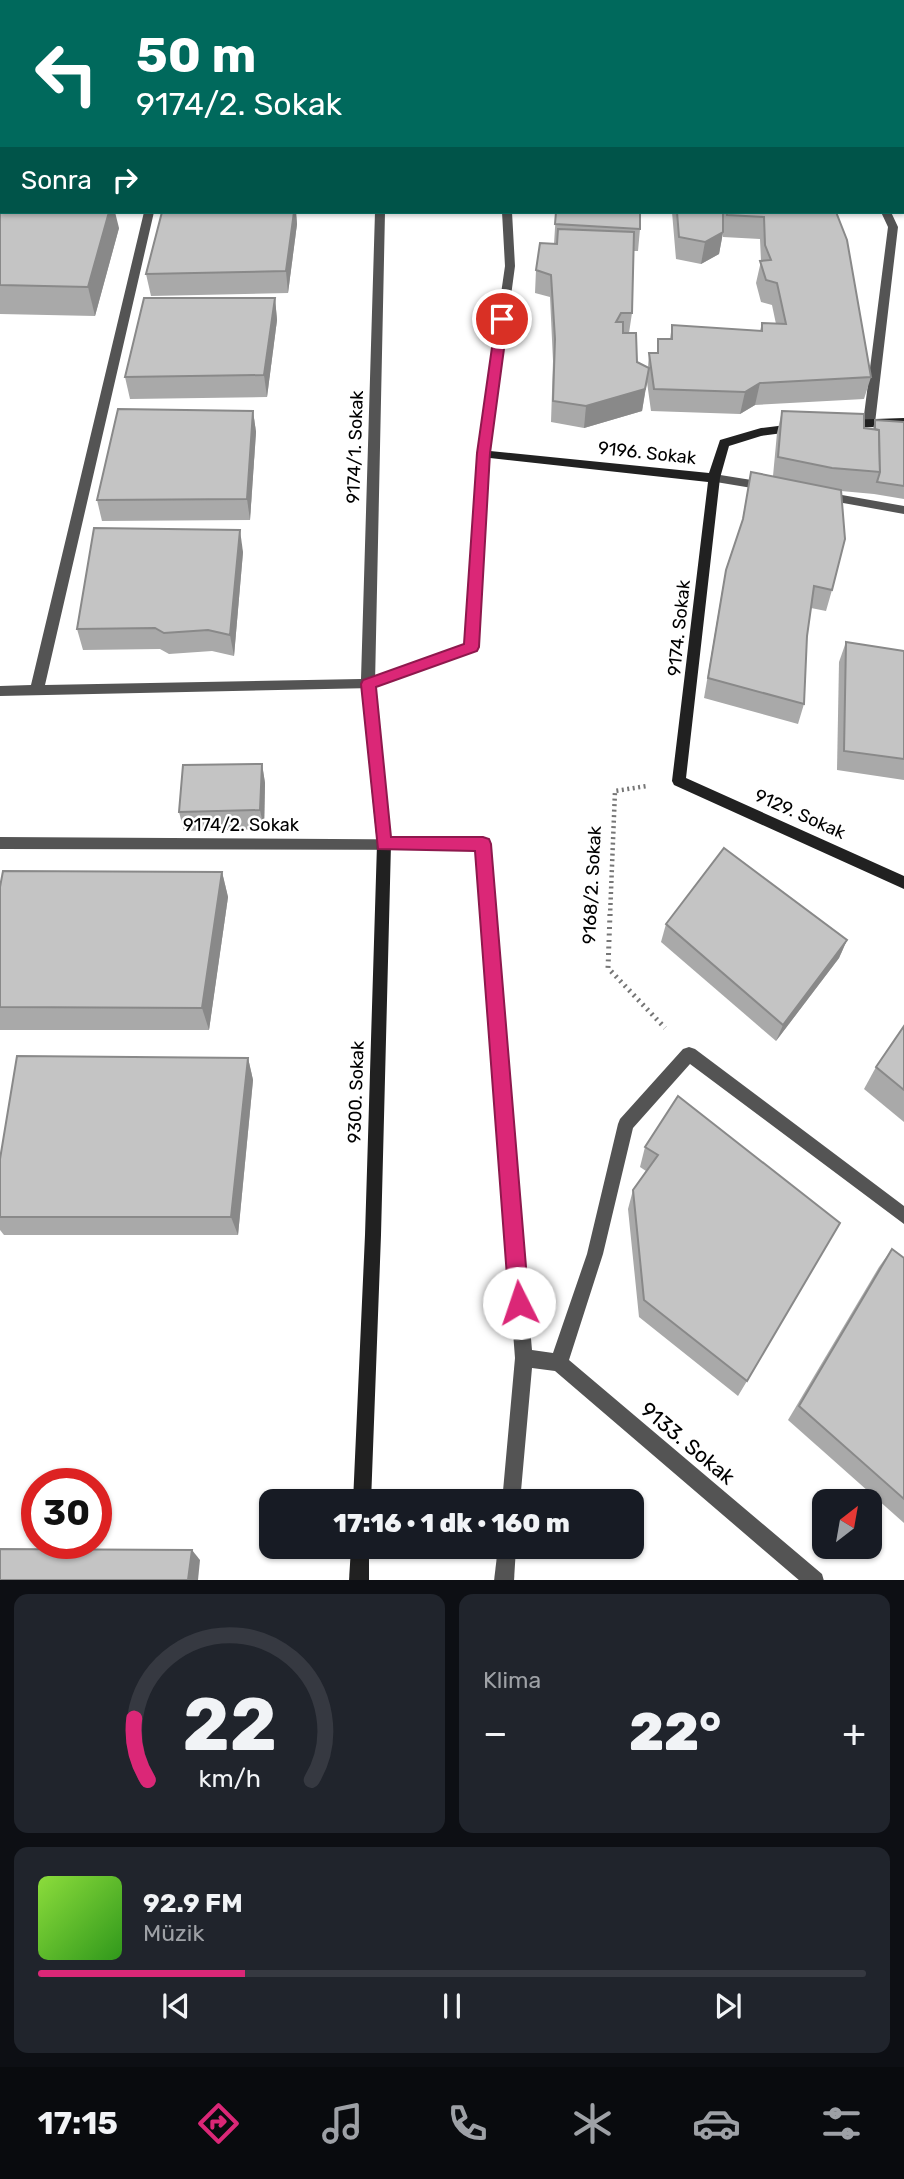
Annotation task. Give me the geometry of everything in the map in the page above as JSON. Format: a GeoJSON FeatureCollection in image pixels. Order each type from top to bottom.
{"type":"FeatureCollection","features":[{"type":"Feature","properties":{"kind":"street"},"geometry":{"type":"LineString","coordinates":[[37,691],[149,214]]}},
{"type":"Feature","properties":{"kind":"street","name":"9174/1. Sokak"},"geometry":{"type":"LineString","coordinates":[[368,684],[380,214]]}},
{"type":"Feature","properties":{"kind":"street"},"geometry":{"type":"LineString","coordinates":[[0,691],[368,684],[471,647],[484,453],[510,266],[508,214]]}},
{"type":"Feature","properties":{"kind":"street"},"geometry":{"type":"LineString","coordinates":[[869,423],[893,227],[887,214]]}},
{"type":"Feature","properties":{"kind":"street"},"geometry":{"type":"LineString","coordinates":[[829,425],[904,422]]}},
{"type":"Feature","properties":{"kind":"street","name":"9196. Sokak"},"geometry":{"type":"LineString","coordinates":[[484,453],[713,478],[724,443],[761,432],[802,427]]}},
{"type":"Feature","properties":{"kind":"street"},"geometry":{"type":"LineString","coordinates":[[713,478],[780,489]]}},
{"type":"Feature","properties":{"kind":"street","name":"9174. Sokak"},"geometry":{"type":"LineString","coordinates":[[679,781],[713,478]]}},
{"type":"Feature","properties":{"kind":"street"},"geometry":{"type":"LineString","coordinates":[[807,493],[904,510]]}},
{"type":"Feature","properties":{"kind":"street","name":"9300. Sokak"},"geometry":{"type":"LineString","coordinates":[[363,1489],[384,844],[368,684]]}},
{"type":"Feature","properties":{"kind":"street","name":"9129. Sokak"},"geometry":{"type":"LineString","coordinates":[[679,781],[904,883]]}},
{"type":"Feature","properties":{"kind":"street","name":"9174/2. Sokak"},"geometry":{"type":"LineString","coordinates":[[0,843],[483,844],[524,1357]]}},
{"type":"Feature","properties":{"kind":"street"},"geometry":{"type":"LineString","coordinates":[[512,1489],[524,1357],[559,1363],[595,1254],[626,1124],[690,1054],[904,1216]]}},
{"type":"Feature","properties":{"kind":"street","name":"9133. Sokak"},"geometry":{"type":"LineString","coordinates":[[559,1363],[815,1580]]}},
{"type":"Feature","properties":{"kind":"street"},"geometry":{"type":"LineString","coordinates":[[359,1580],[360,1559]]}},
{"type":"Feature","properties":{"kind":"street"},"geometry":{"type":"LineString","coordinates":[[504,1580],[506,1559]]}},
{"type":"Feature","properties":{"kind":"path","name":"9168/2. Sokak"},"geometry":{"type":"LineString","coordinates":[[679,781],[615,791],[608,968],[690,1054]]}},
{"type":"Feature","properties":{"kind":"building"},"geometry":{"type":"Polygon","coordinates":[[[0,214],[108,214],[88,287],[0,285],[0,214]]]}},
{"type":"Feature","properties":{"kind":"building"},"geometry":{"type":"Polygon","coordinates":[[[161,214],[294,214],[286,271],[146,274],[161,214]]]}},
{"type":"Feature","properties":{"kind":"building"},"geometry":{"type":"Polygon","coordinates":[[[556,214],[640,214],[640,229],[555,224],[556,214]]]}},
{"type":"Feature","properties":{"kind":"building"},"geometry":{"type":"Polygon","coordinates":[[[677,214],[723,214],[723,232],[705,242],[679,237],[677,214]]]}},
{"type":"Feature","properties":{"kind":"building"},"geometry":{"type":"Polygon","coordinates":[[[837,214],[847,240],[871,377],[760,383],[745,392],[654,389],[649,353],[658,353],[658,339],[672,339],[672,325],[762,331],[762,323],[786,324],[777,283],[766,280],[760,261],[771,260],[765,245],[764,217],[727,215],[837,214]]]}},
{"type":"Feature","properties":{"kind":"building"},"geometry":{"type":"Polygon","coordinates":[[[558,229],[634,232],[632,313],[621,313],[616,322],[623,322],[623,333],[636,333],[637,362],[649,368],[645,389],[586,406],[553,401],[555,339],[551,275],[536,270],[540,243],[557,244],[558,229]]]}},
{"type":"Feature","properties":{"kind":"building"},"geometry":{"type":"Polygon","coordinates":[[[144,298],[275,298],[264,375],[125,377],[144,298]]]}},
{"type":"Feature","properties":{"kind":"building"},"geometry":{"type":"Polygon","coordinates":[[[118,409],[253,411],[247,499],[97,500],[118,409]]]}},
{"type":"Feature","properties":{"kind":"building"},"geometry":{"type":"Polygon","coordinates":[[[782,411],[864,414],[864,428],[879,430],[880,472],[832,468],[778,457],[782,411]]]}},
{"type":"Feature","properties":{"kind":"building"},"geometry":{"type":"Polygon","coordinates":[[[875,420],[904,422],[904,486],[877,482],[880,472],[879,430],[875,429],[875,420]]]}},
{"type":"Feature","properties":{"kind":"building"},"geometry":{"type":"Polygon","coordinates":[[[751,472],[841,490],[845,539],[832,590],[814,586],[807,636],[804,704],[708,678],[726,570],[743,519],[751,472]]]}},
{"type":"Feature","properties":{"kind":"building"},"geometry":{"type":"Polygon","coordinates":[[[94,528],[240,530],[230,635],[208,630],[164,633],[155,628],[77,629],[94,528]]]}},
{"type":"Feature","properties":{"kind":"building"},"geometry":{"type":"Polygon","coordinates":[[[846,642],[904,651],[904,759],[844,751],[846,642]]]}},
{"type":"Feature","properties":{"kind":"building"},"geometry":{"type":"Polygon","coordinates":[[[262,764],[260,810],[179,812],[183,765],[262,764]]]}},
{"type":"Feature","properties":{"kind":"building"},"geometry":{"type":"Polygon","coordinates":[[[724,848],[847,940],[783,1025],[666,924],[724,848]]]}},
{"type":"Feature","properties":{"kind":"building"},"geometry":{"type":"Polygon","coordinates":[[[3,871],[222,872],[202,1008],[0,1007],[0,887],[3,871]]]}},
{"type":"Feature","properties":{"kind":"building"},"geometry":{"type":"Polygon","coordinates":[[[904,1026],[904,1090],[876,1067],[904,1026]]]}},
{"type":"Feature","properties":{"kind":"building"},"geometry":{"type":"Polygon","coordinates":[[[17,1056],[248,1058],[231,1217],[0,1217],[0,1159],[17,1056]]]}},
{"type":"Feature","properties":{"kind":"building"},"geometry":{"type":"Polygon","coordinates":[[[678,1096],[840,1223],[747,1381],[644,1300],[633,1190],[658,1155],[645,1147],[678,1096]]]}},
{"type":"Feature","properties":{"kind":"building"},"geometry":{"type":"Polygon","coordinates":[[[892,1249],[904,1258],[904,1499],[799,1406],[892,1249]]]}},
{"type":"Feature","properties":{"kind":"building"},"geometry":{"type":"Polygon","coordinates":[[[0,1549],[21,1549],[21,1559],[112,1559],[112,1550],[192,1550],[188,1580],[0,1580],[0,1549]]]}},
{"type":"Feature","properties":{"kind":"route"},"geometry":{"type":"LineString","coordinates":[[502,319],[484,453],[471,647],[368,684],[384,844],[483,844],[519,1303]]}}]}
